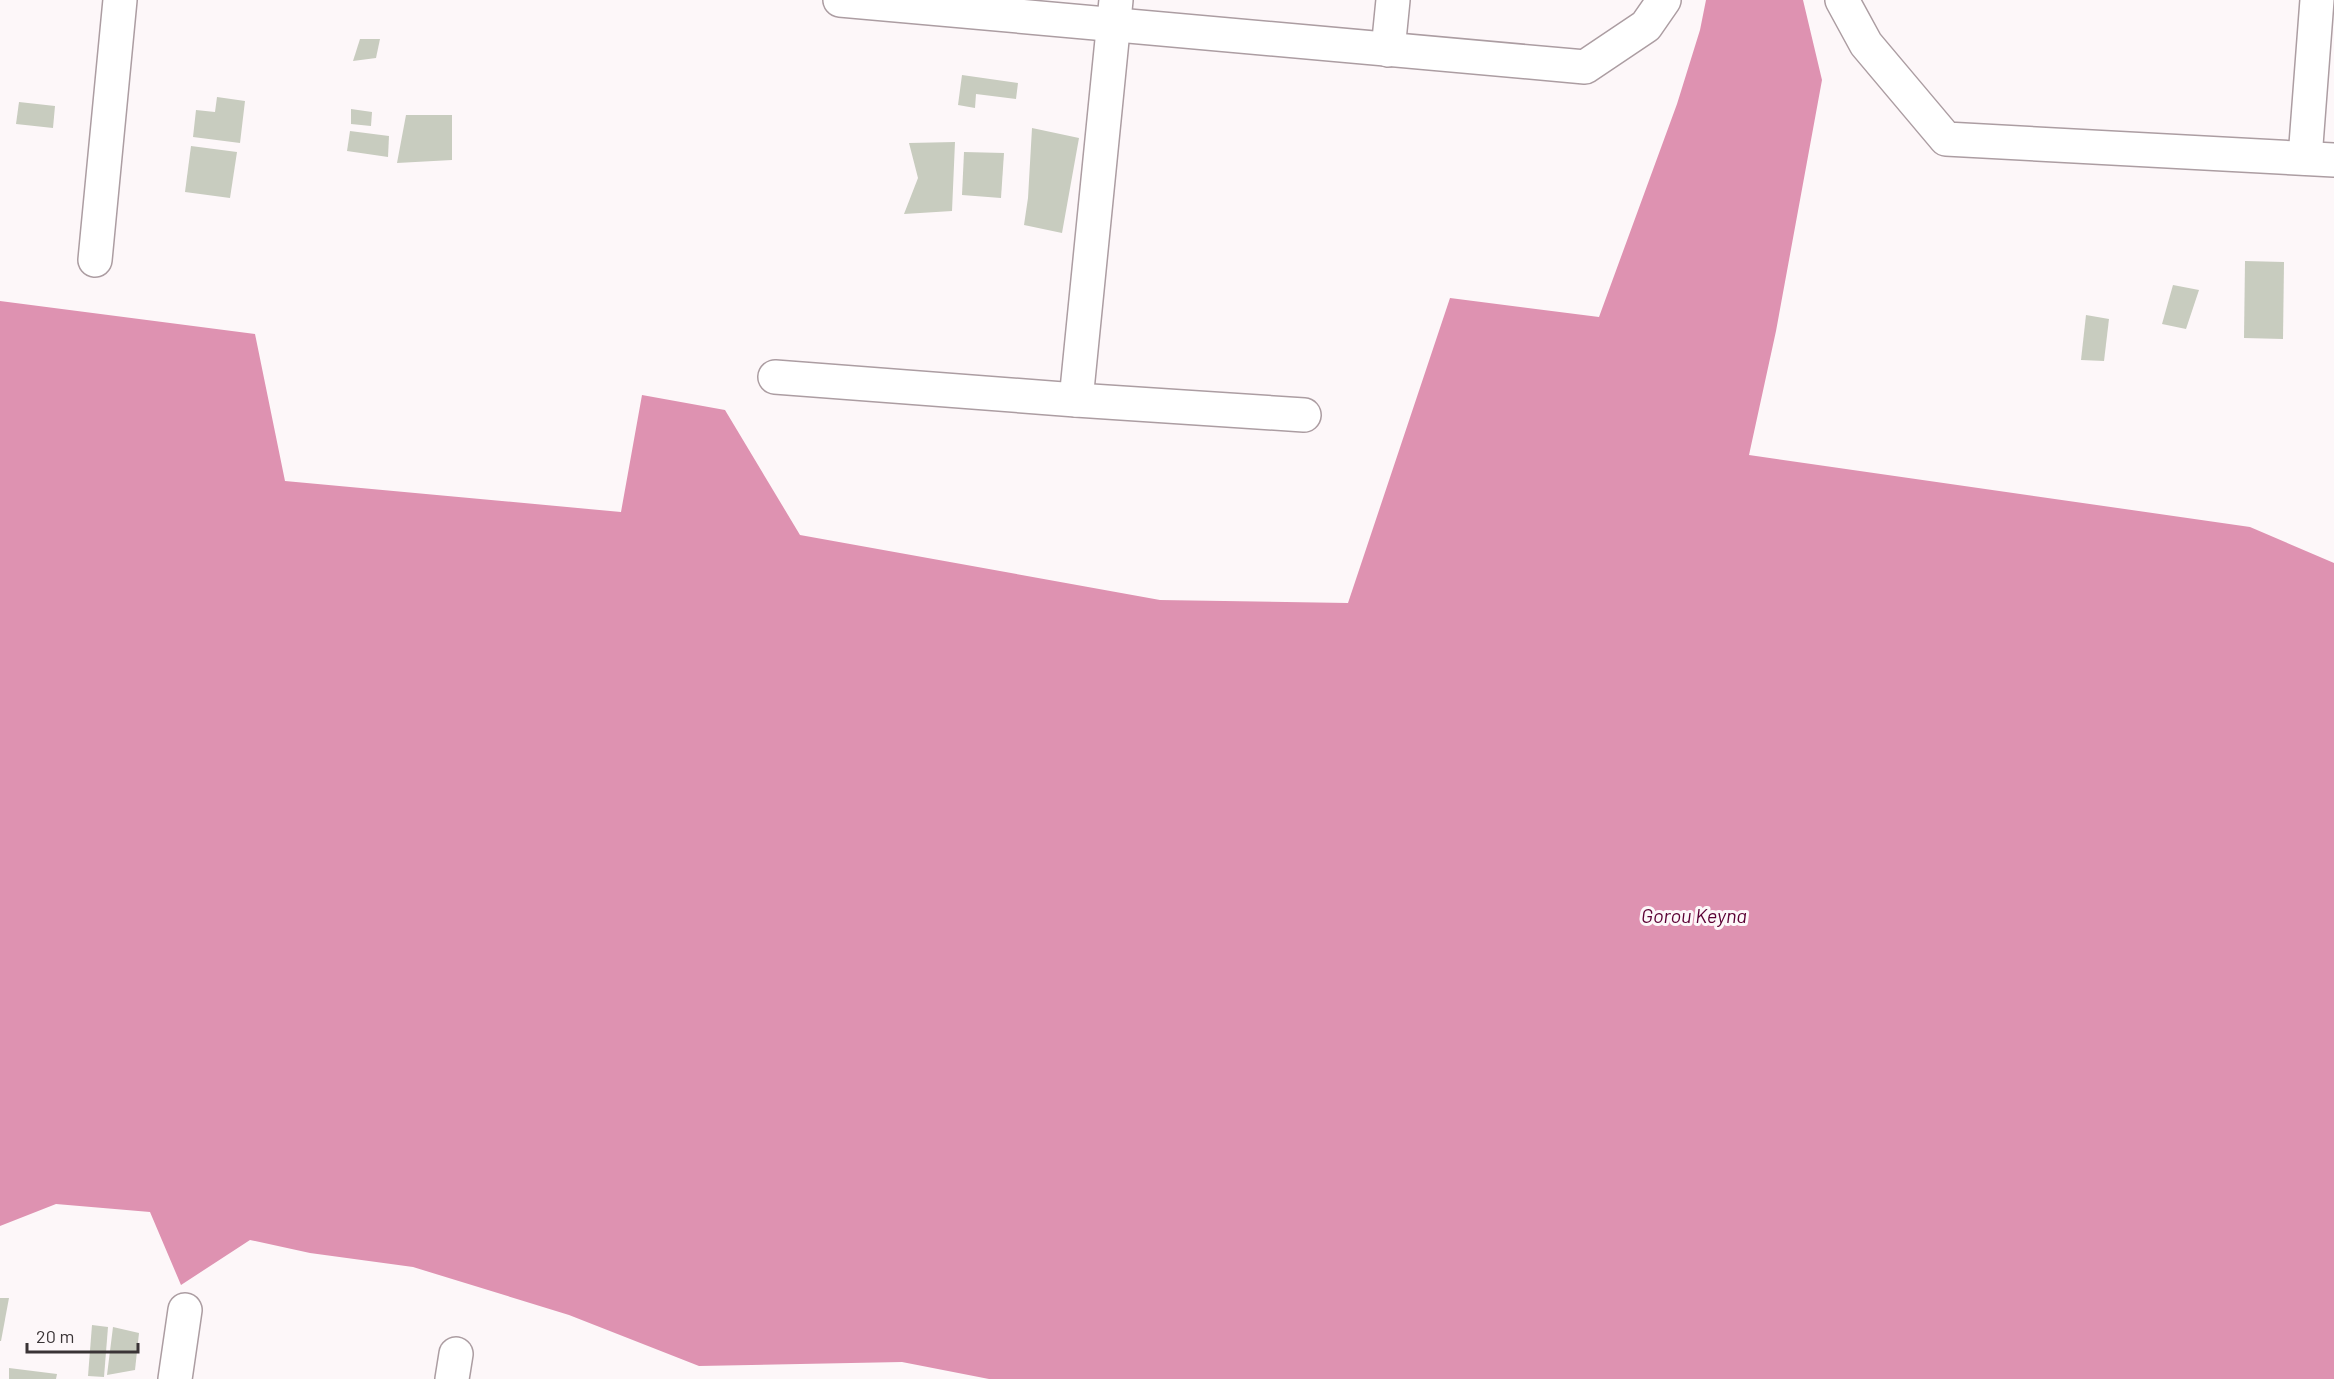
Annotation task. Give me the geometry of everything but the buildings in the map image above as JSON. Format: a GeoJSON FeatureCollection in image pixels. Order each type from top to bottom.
{"type":"FeatureCollection","features":[{"type":"Feature","properties":{"kind":"street"},"geometry":{"type":"LineString","coordinates":[[95,260],[120,0]]}},
{"type":"Feature","properties":{"kind":"street"},"geometry":{"type":"LineString","coordinates":[[840,0],[1115,13],[1388,50],[1585,67],[1646,26],[1664,0]]}},
{"type":"Feature","properties":{"kind":"street"},"geometry":{"type":"LineString","coordinates":[[1388,50],[1393,0]]}},
{"type":"Feature","properties":{"kind":"street"},"geometry":{"type":"LineString","coordinates":[[1842,0],[1866,44],[1946,139],[2319,159],[2317,0]]}},
{"type":"Feature","properties":{"kind":"street"},"geometry":{"type":"LineString","coordinates":[[1076,400],[1115,13]]}},
{"type":"Feature","properties":{"kind":"street"},"geometry":{"type":"LineString","coordinates":[[776,377],[1304,415]]}},
{"type":"Feature","properties":{"kind":"street"},"geometry":{"type":"LineString","coordinates":[[175,1379],[185,1310]]}},
{"type":"Feature","properties":{"kind":"water","name":"Gorou Keyna"},"geometry":{"type":"Polygon","coordinates":[[[1706,0],[1803,0],[1822,80],[1776,331],[1749,455],[2250,527],[2334,563],[2334,1379],[989,1379],[902,1362],[699,1366],[569,1315],[413,1267],[310,1253],[250,1240],[181,1285],[150,1212],[56,1204],[0,1226],[0,301],[255,334],[285,481],[621,512],[642,395],[725,410],[800,535],[1160,600],[1348,603],[1450,298],[1599,317],[1677,104],[1700,30],[1706,0]]]}}]}
